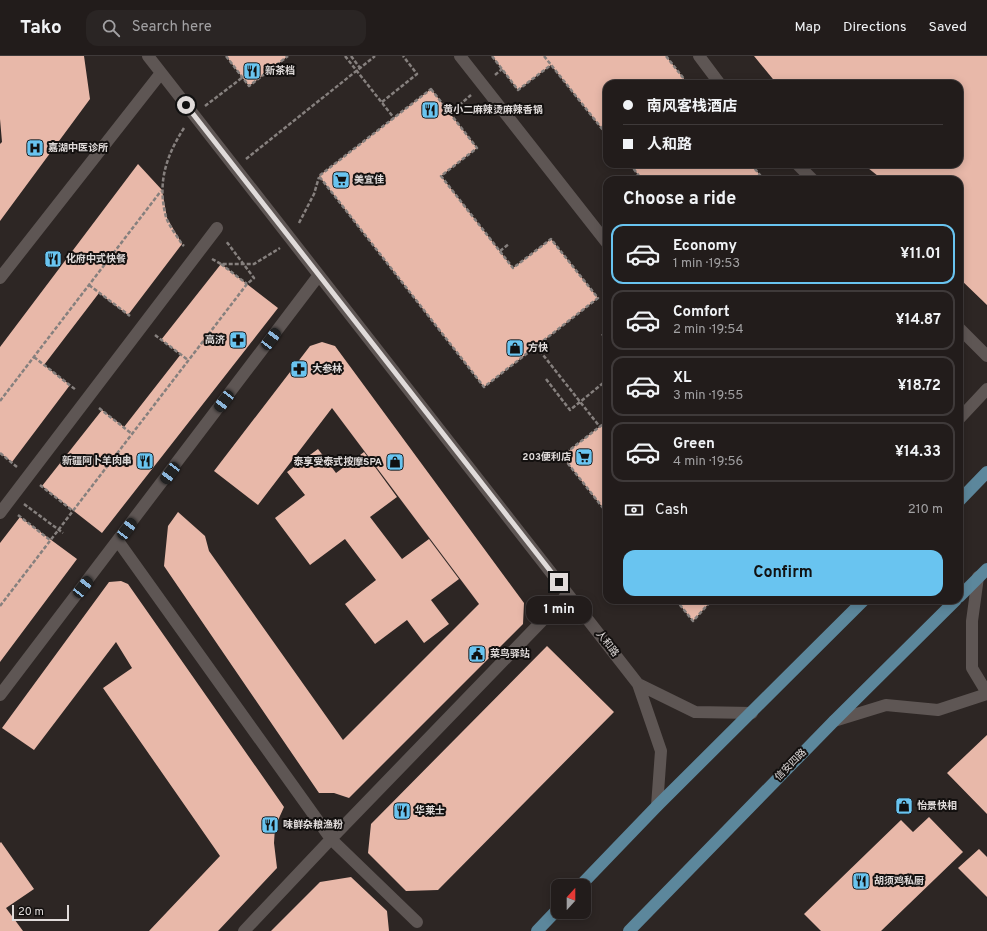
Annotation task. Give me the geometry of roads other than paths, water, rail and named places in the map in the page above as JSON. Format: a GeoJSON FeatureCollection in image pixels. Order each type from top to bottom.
{"type":"FeatureCollection","features":[{"type":"Feature","properties":{"kind":"main road"},"geometry":{"type":"LineString","coordinates":[[963,497],[987,472]]}},
{"type":"Feature","properties":{"kind":"main road"},"geometry":{"type":"LineString","coordinates":[[963,593],[983,573]]}},
{"type":"Feature","properties":{"kind":"main road"},"geometry":{"type":"LineString","coordinates":[[587,879],[657,806],[860,604]]}},
{"type":"Feature","properties":{"kind":"main road","name":"信安四路"},"geometry":{"type":"LineString","coordinates":[[629,931],[834,721],[952,604]]}},
{"type":"Feature","properties":{"kind":"main road"},"geometry":{"type":"LineString","coordinates":[[537,931],[551,916]]}},
{"type":"Feature","properties":{"kind":"street","name":"人和路"},"geometry":{"type":"LineString","coordinates":[[148,56],[638,684]]}},
{"type":"Feature","properties":{"kind":"street"},"geometry":{"type":"LineString","coordinates":[[460,56],[603,238]]}},
{"type":"Feature","properties":{"kind":"street"},"geometry":{"type":"LineString","coordinates":[[699,56],[717,80]]}},
{"type":"Feature","properties":{"kind":"street"},"geometry":{"type":"LineString","coordinates":[[0,278],[161,72]]}},
{"type":"Feature","properties":{"kind":"street"},"geometry":{"type":"LineString","coordinates":[[801,168],[809,176]]}},
{"type":"Feature","properties":{"kind":"street"},"geometry":{"type":"LineString","coordinates":[[0,513],[217,228]]}},
{"type":"Feature","properties":{"kind":"street"},"geometry":{"type":"LineString","coordinates":[[0,695],[319,275]]}},
{"type":"Feature","properties":{"kind":"street"},"geometry":{"type":"LineString","coordinates":[[963,332],[987,356]]}},
{"type":"Feature","properties":{"kind":"street"},"geometry":{"type":"LineString","coordinates":[[963,415],[987,389]]}},
{"type":"Feature","properties":{"kind":"street"},"geometry":{"type":"LineString","coordinates":[[118,541],[331,839],[417,922]]}},
{"type":"Feature","properties":{"kind":"street"},"geometry":{"type":"LineString","coordinates":[[834,721],[886,705],[938,710],[987,693],[972,668],[972,621],[983,573]]}},
{"type":"Feature","properties":{"kind":"street"},"geometry":{"type":"LineString","coordinates":[[244,931],[568,594]]}},
{"type":"Feature","properties":{"kind":"street"},"geometry":{"type":"LineString","coordinates":[[638,684],[695,712],[752,713]]}},
{"type":"Feature","properties":{"kind":"street"},"geometry":{"type":"LineString","coordinates":[[638,684],[661,751],[657,806]]}},
{"type":"Feature","properties":{"kind":"place","name":"新茶档"},"geometry":{"type":"Point","coordinates":[252,71]}},
{"type":"Feature","properties":{"kind":"place","name":"黄小二麻辣烫麻辣香锅"},"geometry":{"type":"Point","coordinates":[430,110]}},
{"type":"Feature","properties":{"kind":"place","name":"嘉湖中医诊所"},"geometry":{"type":"Point","coordinates":[35,148]}},
{"type":"Feature","properties":{"kind":"place","name":"美宜佳"},"geometry":{"type":"Point","coordinates":[341,180]}},
{"type":"Feature","properties":{"kind":"place","name":"化府中式快餐"},"geometry":{"type":"Point","coordinates":[53,259]}},
{"type":"Feature","properties":{"kind":"place","name":"高济"},"geometry":{"type":"Point","coordinates":[238,340]}},
{"type":"Feature","properties":{"kind":"place","name":"方快"},"geometry":{"type":"Point","coordinates":[515,348]}},
{"type":"Feature","properties":{"kind":"place","name":"大参林"},"geometry":{"type":"Point","coordinates":[299,369]}},
{"type":"Feature","properties":{"kind":"place","name":"203便利店"},"geometry":{"type":"Point","coordinates":[584,457]}},
{"type":"Feature","properties":{"kind":"place","name":"新疆阿卜羊肉串"},"geometry":{"type":"Point","coordinates":[145,461]}},
{"type":"Feature","properties":{"kind":"place","name":"泰享受·泰式按摩·SPA"},"geometry":{"type":"Point","coordinates":[395,462]}},
{"type":"Feature","properties":{"kind":"place","name":"菜鸟驿站"},"geometry":{"type":"Point","coordinates":[477,654]}},
{"type":"Feature","properties":{"kind":"place","name":"怡景快相"},"geometry":{"type":"Point","coordinates":[904,806]}},
{"type":"Feature","properties":{"kind":"place","name":"华莱士"},"geometry":{"type":"Point","coordinates":[402,811]}},
{"type":"Feature","properties":{"kind":"place","name":"味鲜杂粮渔粉"},"geometry":{"type":"Point","coordinates":[270,825]}},
{"type":"Feature","properties":{"kind":"place","name":"胡须鸡私厨"},"geometry":{"type":"Point","coordinates":[861,881]}}]}
